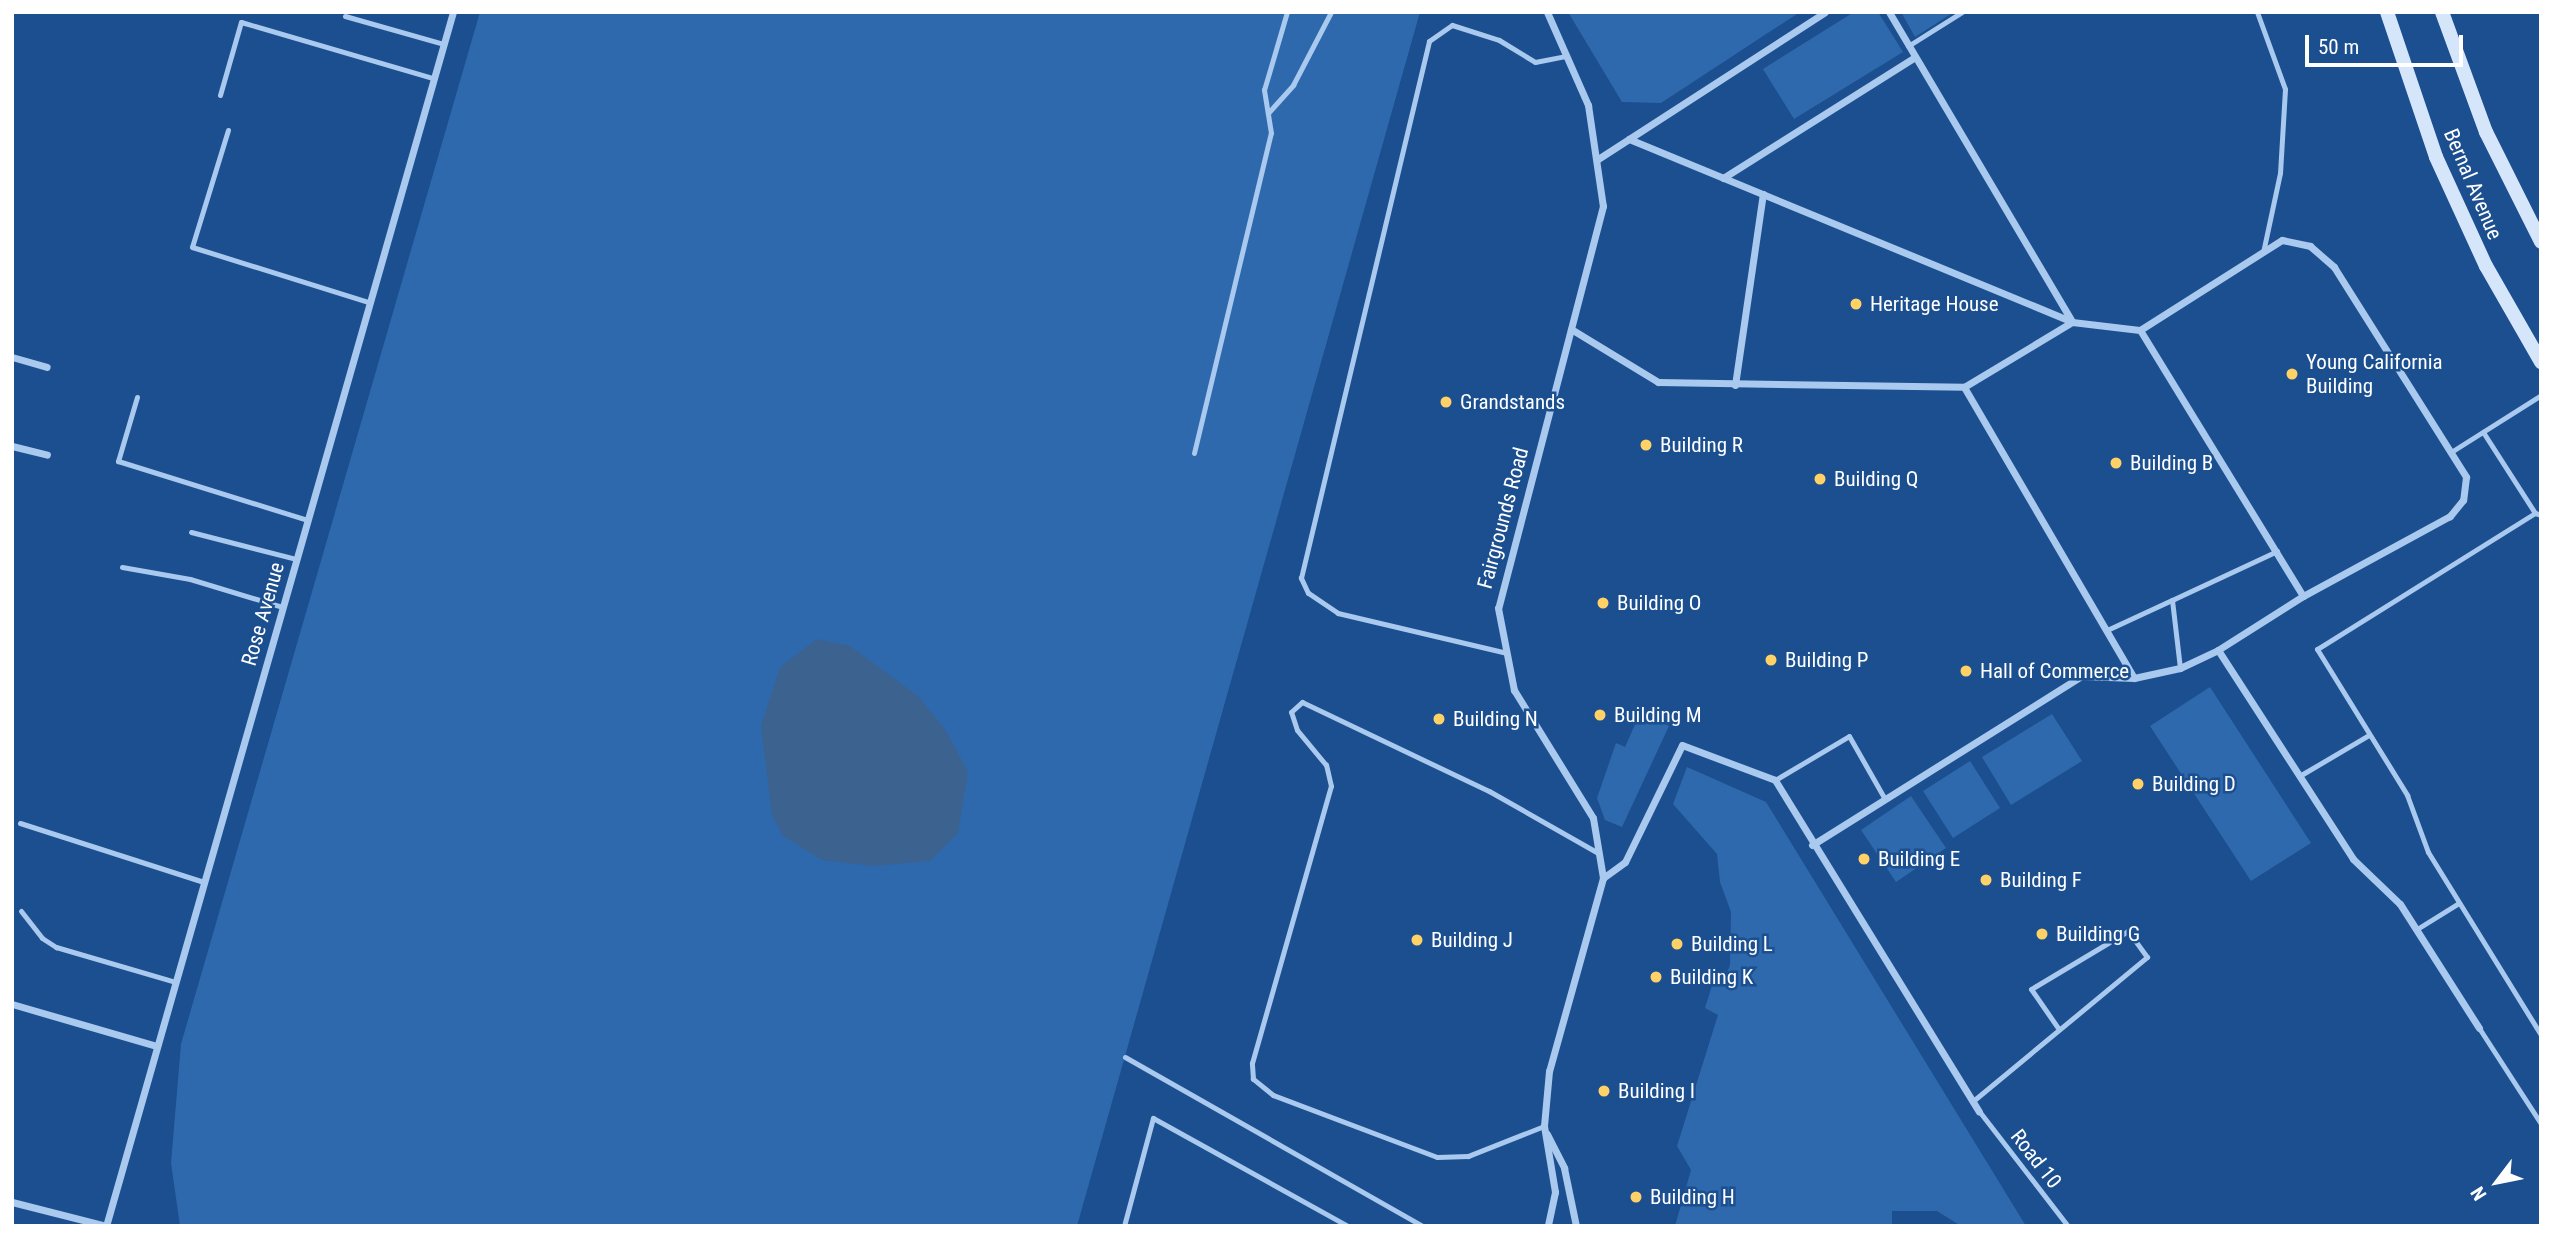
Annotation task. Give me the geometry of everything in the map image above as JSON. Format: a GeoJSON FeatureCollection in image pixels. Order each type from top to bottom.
{"type":"FeatureCollection","features":[{"type":"Feature","properties":{"kind":"main road","name":"Bernal Avenue"},"geometry":{"type":"LineString","coordinates":[[2387,12],[2436,157],[2486,265],[2541,362]]}},
{"type":"Feature","properties":{"kind":"main road","name":"Bernal Avenue"},"geometry":{"type":"LineString","coordinates":[[2442,12],[2486,132],[2541,242]]}},
{"type":"Feature","properties":{"kind":"street","name":"Rose Avenue"},"geometry":{"type":"LineString","coordinates":[[106,1226],[453,12]]}},
{"type":"Feature","properties":{"kind":"street","name":"Fairgrounds Road"},"geometry":{"type":"LineString","coordinates":[[1546,12],[1588,106],[1603,206],[1498,608],[1514,690],[1593,818],[1603,878],[1549,1071],[1544,1126],[1555,1192],[1548,1226]]}},
{"type":"Feature","properties":{"kind":"street"},"geometry":{"type":"LineString","coordinates":[[1598,159],[1825,12]]}},
{"type":"Feature","properties":{"kind":"street"},"geometry":{"type":"LineString","coordinates":[[1889,12],[2072,321]]}},
{"type":"Feature","properties":{"kind":"street"},"geometry":{"type":"LineString","coordinates":[[1723,178],[1915,57]]}},
{"type":"Feature","properties":{"kind":"street"},"geometry":{"type":"LineString","coordinates":[[1629,139],[2072,321],[2140,330],[2282,240],[2310,246],[2334,268],[2466,477],[2463,500],[2450,516],[2303,596],[2218,650],[2180,668],[2134,678],[2081,676],[1812,845]]}},
{"type":"Feature","properties":{"kind":"street"},"geometry":{"type":"LineString","coordinates":[[1735,385],[1763,194]]}},
{"type":"Feature","properties":{"kind":"street"},"geometry":{"type":"LineString","coordinates":[[1571,329],[1658,382],[1964,387],[2072,321]]}},
{"type":"Feature","properties":{"kind":"street"},"geometry":{"type":"LineString","coordinates":[[2140,330],[2303,596]]}},
{"type":"Feature","properties":{"kind":"street"},"geometry":{"type":"LineString","coordinates":[[12,357],[47,367]]}},
{"type":"Feature","properties":{"kind":"street"},"geometry":{"type":"LineString","coordinates":[[1964,387],[2134,678]]}},
{"type":"Feature","properties":{"kind":"street"},"geometry":{"type":"LineString","coordinates":[[12,446],[47,455]]}},
{"type":"Feature","properties":{"kind":"street"},"geometry":{"type":"LineString","coordinates":[[2218,650],[2353,859],[2400,904],[2479,1028]]}},
{"type":"Feature","properties":{"kind":"street"},"geometry":{"type":"LineString","coordinates":[[1603,878],[1625,862],[1682,745],[1775,780],[1812,845],[1979,1111]]}},
{"type":"Feature","properties":{"kind":"street"},"geometry":{"type":"LineString","coordinates":[[12,1004],[157,1046]]}},
{"type":"Feature","properties":{"kind":"street"},"geometry":{"type":"LineString","coordinates":[[1544,1126],[1564,1168],[1576,1226]]}},
{"type":"Feature","properties":{"kind":"street"},"geometry":{"type":"LineString","coordinates":[[12,1202],[106,1226]]}},
{"type":"Feature","properties":{"kind":"lane"},"geometry":{"type":"LineString","coordinates":[[1194,453],[1271,133],[1264,90],[1287,12]]}},
{"type":"Feature","properties":{"kind":"lane"},"geometry":{"type":"LineString","coordinates":[[1268,113],[1293,85],[1331,12]]}},
{"type":"Feature","properties":{"kind":"lane"},"geometry":{"type":"LineString","coordinates":[[1909,46],[1962,12]]}},
{"type":"Feature","properties":{"kind":"lane"},"geometry":{"type":"LineString","coordinates":[[2257,12],[2286,89],[2280,173],[2263,252]]}},
{"type":"Feature","properties":{"kind":"lane"},"geometry":{"type":"LineString","coordinates":[[345,16],[443,44]]}},
{"type":"Feature","properties":{"kind":"lane"},"geometry":{"type":"LineString","coordinates":[[220,95],[241,22],[433,78]]}},
{"type":"Feature","properties":{"kind":"lane"},"geometry":{"type":"LineString","coordinates":[[1507,653],[1338,613],[1308,593],[1301,578],[1429,41],[1452,25],[1499,40],[1535,62],[1566,56]]}},
{"type":"Feature","properties":{"kind":"lane"},"geometry":{"type":"LineString","coordinates":[[228,130],[192,247],[369,302]]}},
{"type":"Feature","properties":{"kind":"lane"},"geometry":{"type":"LineString","coordinates":[[2451,452],[2541,395]]}},
{"type":"Feature","properties":{"kind":"lane"},"geometry":{"type":"LineString","coordinates":[[137,397],[118,461],[308,520]]}},
{"type":"Feature","properties":{"kind":"lane"},"geometry":{"type":"LineString","coordinates":[[2483,432],[2538,514],[2317,649],[2407,795],[2428,852],[2541,1035]]}},
{"type":"Feature","properties":{"kind":"lane"},"geometry":{"type":"LineString","coordinates":[[191,532],[296,559]]}},
{"type":"Feature","properties":{"kind":"lane"},"geometry":{"type":"LineString","coordinates":[[2107,630],[2277,551]]}},
{"type":"Feature","properties":{"kind":"lane"},"geometry":{"type":"LineString","coordinates":[[122,567],[190,579],[283,607]]}},
{"type":"Feature","properties":{"kind":"lane"},"geometry":{"type":"LineString","coordinates":[[2172,600],[2180,668]]}},
{"type":"Feature","properties":{"kind":"lane"},"geometry":{"type":"LineString","coordinates":[[1544,1126],[1468,1156],[1437,1157],[1273,1095],[1253,1079],[1252,1063],[1331,786],[1326,765],[1297,730],[1291,712],[1302,702],[1489,791],[1599,853]]}},
{"type":"Feature","properties":{"kind":"lane"},"geometry":{"type":"LineString","coordinates":[[2301,775],[2369,735]]}},
{"type":"Feature","properties":{"kind":"lane"},"geometry":{"type":"LineString","coordinates":[[1775,780],[1849,736],[1885,799]]}},
{"type":"Feature","properties":{"kind":"lane"},"geometry":{"type":"LineString","coordinates":[[20,823],[204,882]]}},
{"type":"Feature","properties":{"kind":"lane"},"geometry":{"type":"LineString","coordinates":[[2417,929],[2459,903]]}},
{"type":"Feature","properties":{"kind":"lane"},"geometry":{"type":"LineString","coordinates":[[21,911],[42,938],[56,947],[176,982]]}},
{"type":"Feature","properties":{"kind":"lane"},"geometry":{"type":"LineString","coordinates":[[1973,1101],[2014,1071],[2058,1028],[2147,957],[2128,931],[2031,989],[2058,1028]]}},
{"type":"Feature","properties":{"kind":"lane"},"geometry":{"type":"LineString","coordinates":[[2479,1028],[2541,1124]]}},
{"type":"Feature","properties":{"kind":"lane"},"geometry":{"type":"LineString","coordinates":[[1125,1057],[1423,1226]]}},
{"type":"Feature","properties":{"kind":"lane","name":"Road 10"},"geometry":{"type":"LineString","coordinates":[[1979,1111],[2068,1226]]}},
{"type":"Feature","properties":{"kind":"lane"},"geometry":{"type":"LineString","coordinates":[[1124,1226],[1153,1118],[1348,1226]]}},
{"type":"Feature","properties":{"kind":"shaded area"},"geometry":{"type":"Polygon","coordinates":[[[480,12],[1420,12],[1077,1226],[180,1226],[171,1163],[181,1044],[480,12]]]}},
{"type":"Feature","properties":{"kind":"shaded area"},"geometry":{"type":"Polygon","coordinates":[[[1568,12],[1800,12],[1661,103],[1622,102],[1568,12]]]}},
{"type":"Feature","properties":{"kind":"shaded area"},"geometry":{"type":"Polygon","coordinates":[[[1854,12],[1878,12],[1903,52],[1794,119],[1763,69],[1854,12]]]}},
{"type":"Feature","properties":{"kind":"shaded area"},"geometry":{"type":"Polygon","coordinates":[[[1901,12],[1954,12],[1915,37],[1901,12]]]}},
{"type":"Feature","properties":{"kind":"shaded area"},"geometry":{"type":"Polygon","coordinates":[[[817,639],[850,646],[918,696],[945,729],[968,772],[958,833],[930,861],[873,866],[822,860],[783,836],[772,815],[761,726],[780,667],[817,639]]]}},
{"type":"Feature","properties":{"kind":"shaded area"},"geometry":{"type":"Polygon","coordinates":[[[2210,687],[2311,843],[2251,881],[2150,726],[2210,687]]]}},
{"type":"Feature","properties":{"kind":"shaded area"},"geometry":{"type":"Polygon","coordinates":[[[1641,711],[1669,726],[1622,827],[1605,820],[1597,798],[1616,743],[1625,747],[1641,711]]]}},
{"type":"Feature","properties":{"kind":"shaded area"},"geometry":{"type":"Polygon","coordinates":[[[2052,714],[2082,761],[2011,805],[1982,757],[2052,714]]]}},
{"type":"Feature","properties":{"kind":"shaded area"},"geometry":{"type":"Polygon","coordinates":[[[1970,761],[2000,808],[1953,838],[1923,791],[1970,761]]]}},
{"type":"Feature","properties":{"kind":"shaded area"},"geometry":{"type":"Polygon","coordinates":[[[1687,767],[1766,802],[2026,1226],[1961,1226],[1937,1211],[1892,1211],[1892,1226],[1675,1226],[1691,1170],[1677,1146],[1718,1015],[1705,1008],[1714,979],[1724,981],[1730,965],[1731,912],[1720,882],[1717,854],[1673,804],[1687,767]]]}},
{"type":"Feature","properties":{"kind":"shaded area"},"geometry":{"type":"Polygon","coordinates":[[[1911,796],[1946,848],[1896,882],[1861,830],[1911,796]]]}},
{"type":"Feature","properties":{"kind":"place","name":"Heritage House"},"geometry":{"type":"Point","coordinates":[1856,304]}},
{"type":"Feature","properties":{"kind":"place","name":"Young California Building"},"geometry":{"type":"Point","coordinates":[2292,374]}},
{"type":"Feature","properties":{"kind":"place","name":"Grandstands"},"geometry":{"type":"Point","coordinates":[1446,402]}},
{"type":"Feature","properties":{"kind":"place","name":"Building R"},"geometry":{"type":"Point","coordinates":[1646,445]}},
{"type":"Feature","properties":{"kind":"place","name":"Building B"},"geometry":{"type":"Point","coordinates":[2116,463]}},
{"type":"Feature","properties":{"kind":"place","name":"Building Q"},"geometry":{"type":"Point","coordinates":[1820,479]}},
{"type":"Feature","properties":{"kind":"place","name":"Building O"},"geometry":{"type":"Point","coordinates":[1603,603]}},
{"type":"Feature","properties":{"kind":"place","name":"Building P"},"geometry":{"type":"Point","coordinates":[1771,660]}},
{"type":"Feature","properties":{"kind":"place","name":"Hall of Commerce"},"geometry":{"type":"Point","coordinates":[1966,671]}},
{"type":"Feature","properties":{"kind":"place","name":"Building M"},"geometry":{"type":"Point","coordinates":[1600,715]}},
{"type":"Feature","properties":{"kind":"place","name":"Building N"},"geometry":{"type":"Point","coordinates":[1439,719]}},
{"type":"Feature","properties":{"kind":"place","name":"Building D"},"geometry":{"type":"Point","coordinates":[2138,784]}},
{"type":"Feature","properties":{"kind":"place","name":"Building E"},"geometry":{"type":"Point","coordinates":[1864,859]}},
{"type":"Feature","properties":{"kind":"place","name":"Building F"},"geometry":{"type":"Point","coordinates":[1986,880]}},
{"type":"Feature","properties":{"kind":"place","name":"Building G"},"geometry":{"type":"Point","coordinates":[2042,934]}},
{"type":"Feature","properties":{"kind":"place","name":"Building J"},"geometry":{"type":"Point","coordinates":[1417,940]}},
{"type":"Feature","properties":{"kind":"place","name":"Building L"},"geometry":{"type":"Point","coordinates":[1677,944]}},
{"type":"Feature","properties":{"kind":"place","name":"Building K"},"geometry":{"type":"Point","coordinates":[1656,977]}},
{"type":"Feature","properties":{"kind":"place","name":"Building I"},"geometry":{"type":"Point","coordinates":[1604,1091]}},
{"type":"Feature","properties":{"kind":"place","name":"Building H"},"geometry":{"type":"Point","coordinates":[1636,1197]}}]}
